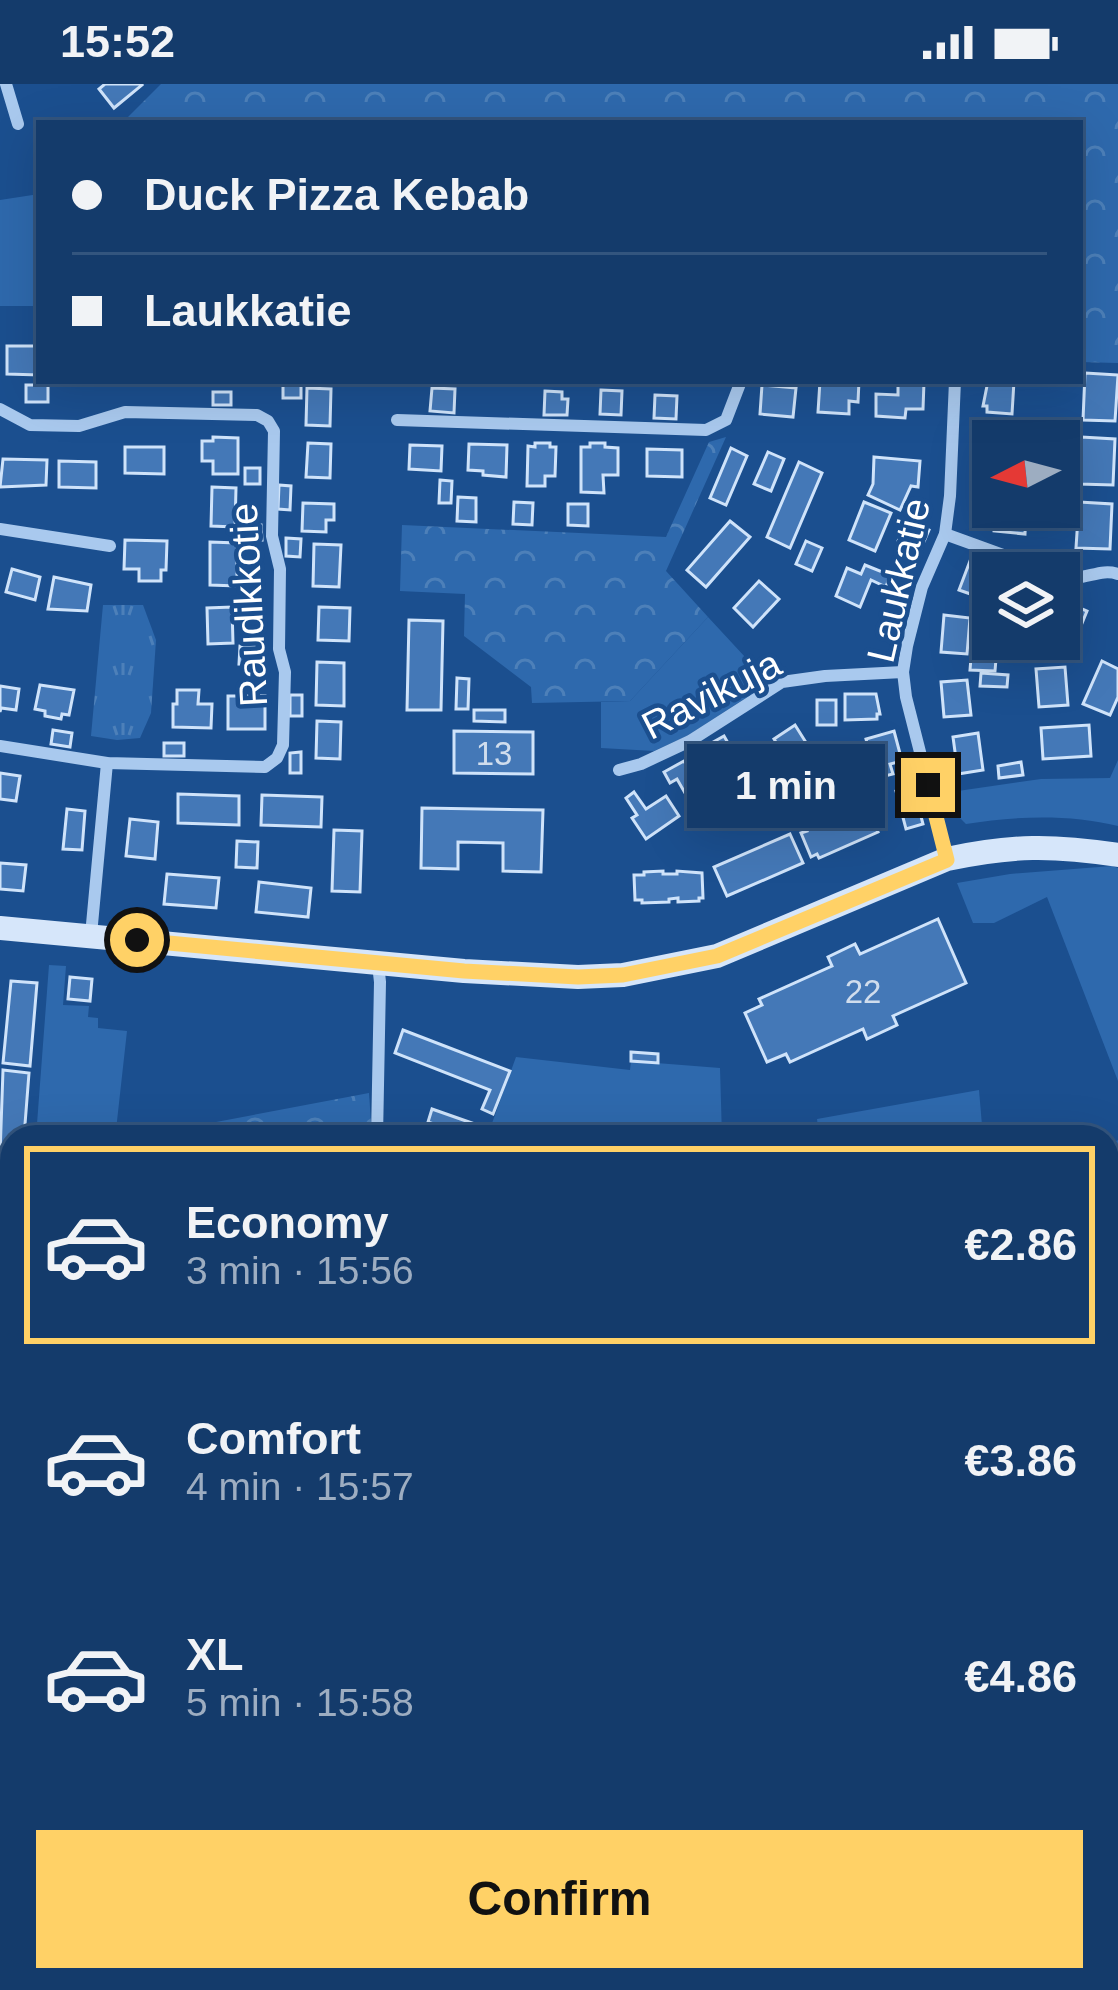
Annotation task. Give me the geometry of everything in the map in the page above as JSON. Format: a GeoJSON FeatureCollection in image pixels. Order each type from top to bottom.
{"type":"FeatureCollection","features":[{"type":"Feature","properties":{"kind":"street"},"geometry":{"type":"LineString","coordinates":[[6,84],[18,124]]}},
{"type":"Feature","properties":{"kind":"street"},"geometry":{"type":"LineString","coordinates":[[398,420],[706,430],[726,420],[740,384]]}},
{"type":"Feature","properties":{"kind":"street","name":"Laukkatie"},"geometry":{"type":"LineString","coordinates":[[947,860],[903,672],[922,587],[945,534],[955,384]]}},
{"type":"Feature","properties":{"kind":"street","name":"Raudikkotie"},"geometry":{"type":"LineString","coordinates":[[0,410],[30,425],[79,426],[124,412],[257,415],[274,431],[272,536],[280,569],[279,649],[285,672],[283,745],[277,758],[265,766],[107,763]]}},
{"type":"Feature","properties":{"kind":"street"},"geometry":{"type":"LineString","coordinates":[[0,529],[110,546]]}},
{"type":"Feature","properties":{"kind":"street"},"geometry":{"type":"LineString","coordinates":[[945,534],[995,552]]}},
{"type":"Feature","properties":{"kind":"street"},"geometry":{"type":"LineString","coordinates":[[1080,578],[1111,571],[1118,574]]}},
{"type":"Feature","properties":{"kind":"street","name":"Ravikuja"},"geometry":{"type":"LineString","coordinates":[[619,770],[690,741],[782,682],[903,672]]}},
{"type":"Feature","properties":{"kind":"street"},"geometry":{"type":"LineString","coordinates":[[0,746],[107,763],[91,936]]}},
{"type":"Feature","properties":{"kind":"street"},"geometry":{"type":"LineString","coordinates":[[0,928],[464,971],[623,975],[717,956],[947,860],[986,851],[1048,847],[1118,855]]}},
{"type":"Feature","properties":{"kind":"street"},"geometry":{"type":"LineString","coordinates":[[377,1125],[378,962]]}},
{"type":"Feature","properties":{"kind":"green space"},"geometry":{"type":"Polygon","coordinates":[[[161,84],[1118,84],[1118,363],[1083,362],[1083,120],[125,120],[161,84]]]}},
{"type":"Feature","properties":{"kind":"green space"},"geometry":{"type":"Polygon","coordinates":[[[36,194],[36,306],[0,306],[0,200],[36,194]]]}},
{"type":"Feature","properties":{"kind":"green space"},"geometry":{"type":"Polygon","coordinates":[[[726,437],[666,571],[708,617],[630,701],[532,703],[531,687],[464,636],[465,594],[400,591],[402,525],[666,537],[709,442],[726,437]]]}},
{"type":"Feature","properties":{"kind":"green space"},"geometry":{"type":"Polygon","coordinates":[[[103,605],[143,605],[156,640],[151,713],[140,738],[91,736],[103,605]]]}},
{"type":"Feature","properties":{"kind":"green space"},"geometry":{"type":"Polygon","coordinates":[[[708,617],[769,683],[687,736],[654,751],[601,748],[601,702],[630,701],[708,617]]]}},
{"type":"Feature","properties":{"kind":"green space"},"geometry":{"type":"Polygon","coordinates":[[[1118,760],[1118,826],[1042,818],[966,824],[957,815],[951,792],[1041,779],[1110,778],[1118,760]]]}},
{"type":"Feature","properties":{"kind":"green space"},"geometry":{"type":"Polygon","coordinates":[[[1118,868],[1118,1081],[1047,897],[994,923],[973,923],[957,883],[1118,868]]]}},
{"type":"Feature","properties":{"kind":"green space"},"geometry":{"type":"Polygon","coordinates":[[[49,965],[66,966],[63,1005],[89,1006],[88,1017],[98,1018],[98,1028],[127,1031],[117,1125],[37,1125],[49,965]]]}},
{"type":"Feature","properties":{"kind":"green space"},"geometry":{"type":"Polygon","coordinates":[[[516,1057],[630,1070],[631,1061],[720,1068],[722,1125],[491,1125],[516,1057]]]}},
{"type":"Feature","properties":{"kind":"green space"},"geometry":{"type":"Polygon","coordinates":[[[979,1090],[982,1125],[818,1125],[817,1119],[979,1090]]]}},
{"type":"Feature","properties":{"kind":"green space"},"geometry":{"type":"Polygon","coordinates":[[[369,1093],[371,1125],[200,1125],[369,1093]]]}},
{"type":"Feature","properties":{"kind":"building"},"geometry":{"type":"Polygon","coordinates":[[[105,84],[142,85],[114,108],[99,89],[105,84]]]}},
{"type":"Feature","properties":{"kind":"building"},"geometry":{"type":"Polygon","coordinates":[[[7,346],[36,346],[36,375],[7,374],[7,346]]]}},
{"type":"Feature","properties":{"kind":"building"},"geometry":{"type":"Polygon","coordinates":[[[1085,373],[1118,375],[1115,421],[1083,420],[1085,373]]]}},
{"type":"Feature","properties":{"kind":"building"},"geometry":{"type":"Polygon","coordinates":[[[283,384],[301,384],[301,398],[283,398],[283,384]]]}},
{"type":"Feature","properties":{"kind":"building"},"geometry":{"type":"Polygon","coordinates":[[[820,384],[859,384],[858,402],[849,401],[849,414],[818,412],[820,384]]]}},
{"type":"Feature","properties":{"kind":"building"},"geometry":{"type":"Polygon","coordinates":[[[898,384],[924,384],[923,409],[906,409],[905,418],[876,416],[876,394],[898,395],[898,384]]]}},
{"type":"Feature","properties":{"kind":"building"},"geometry":{"type":"Polygon","coordinates":[[[987,384],[1014,384],[1012,414],[987,412],[983,406],[987,384]]]}},
{"type":"Feature","properties":{"kind":"building"},"geometry":{"type":"Polygon","coordinates":[[[26,385],[48,385],[48,402],[26,402],[26,385]]]}},
{"type":"Feature","properties":{"kind":"building"},"geometry":{"type":"Polygon","coordinates":[[[762,385],[796,388],[793,417],[760,414],[762,385]]]}},
{"type":"Feature","properties":{"kind":"building"},"geometry":{"type":"Polygon","coordinates":[[[307,388],[331,389],[330,426],[306,425],[307,388]]]}},
{"type":"Feature","properties":{"kind":"building"},"geometry":{"type":"Polygon","coordinates":[[[432,388],[455,389],[454,413],[430,411],[432,388]]]}},
{"type":"Feature","properties":{"kind":"building"},"geometry":{"type":"Polygon","coordinates":[[[601,390],[622,391],[621,415],[600,414],[601,390]]]}},
{"type":"Feature","properties":{"kind":"building"},"geometry":{"type":"Polygon","coordinates":[[[545,391],[562,392],[562,399],[568,399],[567,415],[544,415],[545,391]]]}},
{"type":"Feature","properties":{"kind":"building"},"geometry":{"type":"Polygon","coordinates":[[[213,392],[231,392],[231,405],[213,405],[213,392]]]}},
{"type":"Feature","properties":{"kind":"building"},"geometry":{"type":"Polygon","coordinates":[[[655,395],[677,396],[676,419],[654,418],[655,395]]]}},
{"type":"Feature","properties":{"kind":"building"},"geometry":{"type":"Polygon","coordinates":[[[213,437],[238,438],[238,474],[213,474],[213,461],[202,461],[202,441],[213,441],[213,437]]]}},
{"type":"Feature","properties":{"kind":"building"},"geometry":{"type":"Polygon","coordinates":[[[1081,437],[1115,439],[1113,485],[1080,484],[1081,437]]]}},
{"type":"Feature","properties":{"kind":"building"},"geometry":{"type":"Polygon","coordinates":[[[308,443],[331,444],[330,478],[306,477],[308,443]]]}},
{"type":"Feature","properties":{"kind":"building"},"geometry":{"type":"Polygon","coordinates":[[[535,443],[556,447],[555,476],[545,476],[545,486],[527,486],[528,446],[535,447],[535,443]]]}},
{"type":"Feature","properties":{"kind":"building"},"geometry":{"type":"Polygon","coordinates":[[[590,443],[618,448],[618,475],[603,475],[604,493],[581,492],[581,447],[590,447],[590,443]]]}},
{"type":"Feature","properties":{"kind":"building"},"geometry":{"type":"Polygon","coordinates":[[[469,444],[507,445],[506,477],[468,470],[469,444]]]}},
{"type":"Feature","properties":{"kind":"building"},"geometry":{"type":"Polygon","coordinates":[[[410,445],[442,446],[441,471],[409,469],[410,445]]]}},
{"type":"Feature","properties":{"kind":"building"},"geometry":{"type":"Polygon","coordinates":[[[125,447],[164,447],[164,474],[125,473],[125,447]]]}},
{"type":"Feature","properties":{"kind":"building"},"geometry":{"type":"Polygon","coordinates":[[[731,448],[747,456],[726,505],[710,498],[731,448]]]}},
{"type":"Feature","properties":{"kind":"building"},"geometry":{"type":"Polygon","coordinates":[[[647,449],[682,450],[682,477],[647,476],[647,449]]]}},
{"type":"Feature","properties":{"kind":"building"},"geometry":{"type":"Polygon","coordinates":[[[768,452],[784,459],[771,491],[754,484],[768,452]]]}},
{"type":"Feature","properties":{"kind":"building"},"geometry":{"type":"Polygon","coordinates":[[[874,457],[920,461],[918,487],[911,486],[900,510],[868,495],[874,457]]]}},
{"type":"Feature","properties":{"kind":"building"},"geometry":{"type":"Polygon","coordinates":[[[3,459],[47,460],[46,485],[0,487],[3,459]]]}},
{"type":"Feature","properties":{"kind":"building"},"geometry":{"type":"Polygon","coordinates":[[[59,461],[96,462],[96,488],[59,487],[59,461]]]}},
{"type":"Feature","properties":{"kind":"building"},"geometry":{"type":"Polygon","coordinates":[[[799,462],[822,473],[790,548],[767,537],[799,462]]]}},
{"type":"Feature","properties":{"kind":"building"},"geometry":{"type":"Polygon","coordinates":[[[245,468],[260,468],[260,484],[245,484],[245,468]]]}},
{"type":"Feature","properties":{"kind":"building"},"geometry":{"type":"Polygon","coordinates":[[[440,480],[452,481],[451,503],[439,503],[440,480]]]}},
{"type":"Feature","properties":{"kind":"building"},"geometry":{"type":"Polygon","coordinates":[[[279,485],[291,486],[290,510],[278,509],[279,485]]]}},
{"type":"Feature","properties":{"kind":"building"},"geometry":{"type":"Polygon","coordinates":[[[212,487],[236,488],[235,527],[211,526],[212,487]]]}},
{"type":"Feature","properties":{"kind":"building"},"geometry":{"type":"Polygon","coordinates":[[[458,497],[476,498],[476,522],[457,521],[458,497]]]}},
{"type":"Feature","properties":{"kind":"building"},"geometry":{"type":"Polygon","coordinates":[[[514,502],[533,503],[532,525],[513,524],[514,502]]]}},
{"type":"Feature","properties":{"kind":"building"},"geometry":{"type":"Polygon","coordinates":[[[864,502],[891,513],[875,551],[849,540],[864,502]]]}},
{"type":"Feature","properties":{"kind":"building"},"geometry":{"type":"Polygon","coordinates":[[[1080,502],[1112,504],[1110,549],[1076,548],[1080,502]]]}},
{"type":"Feature","properties":{"kind":"building"},"geometry":{"type":"Polygon","coordinates":[[[303,503],[334,504],[334,520],[326,520],[326,532],[302,531],[303,503]]]}},
{"type":"Feature","properties":{"kind":"building"},"geometry":{"type":"Polygon","coordinates":[[[568,504],[588,504],[588,526],[568,525],[568,504]]]}},
{"type":"Feature","properties":{"kind":"building"},"geometry":{"type":"Polygon","coordinates":[[[908,520],[929,530],[920,551],[898,541],[908,520]]]}},
{"type":"Feature","properties":{"kind":"building"},"geometry":{"type":"Polygon","coordinates":[[[730,521],[750,537],[706,587],[687,570],[730,521]]]}},
{"type":"Feature","properties":{"kind":"building"},"geometry":{"type":"Polygon","coordinates":[[[246,525],[261,525],[262,540],[246,541],[246,525]]]}},
{"type":"Feature","properties":{"kind":"building"},"geometry":{"type":"Polygon","coordinates":[[[994,528],[1025,528],[1025,534],[994,528]]]}},
{"type":"Feature","properties":{"kind":"building"},"geometry":{"type":"Polygon","coordinates":[[[286,538],[301,539],[300,557],[286,556],[286,538]]]}},
{"type":"Feature","properties":{"kind":"building"},"geometry":{"type":"Polygon","coordinates":[[[125,540],[167,541],[161,581],[139,581],[139,569],[124,569],[125,540]]]}},
{"type":"Feature","properties":{"kind":"building"},"geometry":{"type":"Polygon","coordinates":[[[806,541],[822,548],[812,571],[796,564],[806,541]]]}},
{"type":"Feature","properties":{"kind":"building"},"geometry":{"type":"Polygon","coordinates":[[[210,542],[237,543],[237,586],[210,585],[210,542]]]}},
{"type":"Feature","properties":{"kind":"building"},"geometry":{"type":"Polygon","coordinates":[[[314,544],[341,545],[339,587],[313,586],[314,544]]]}},
{"type":"Feature","properties":{"kind":"building"},"geometry":{"type":"Polygon","coordinates":[[[970,561],[972,562],[972,595],[959,590],[970,561]]]}},
{"type":"Feature","properties":{"kind":"building"},"geometry":{"type":"Polygon","coordinates":[[[865,565],[890,575],[886,587],[871,580],[860,607],[836,596],[847,568],[861,574],[865,565]]]}},
{"type":"Feature","properties":{"kind":"building"},"geometry":{"type":"Polygon","coordinates":[[[12,569],[40,577],[35,600],[6,592],[12,569]]]}},
{"type":"Feature","properties":{"kind":"building"},"geometry":{"type":"Polygon","coordinates":[[[54,577],[91,585],[87,611],[48,609],[54,577]]]}},
{"type":"Feature","properties":{"kind":"building"},"geometry":{"type":"Polygon","coordinates":[[[759,581],[779,599],[753,627],[734,608],[759,581]]]}},
{"type":"Feature","properties":{"kind":"building"},"geometry":{"type":"Polygon","coordinates":[[[232,607],[233,643],[208,644],[207,608],[232,607]]]}},
{"type":"Feature","properties":{"kind":"building"},"geometry":{"type":"Polygon","coordinates":[[[319,607],[350,608],[349,641],[318,640],[319,607]]]}},
{"type":"Feature","properties":{"kind":"building"},"geometry":{"type":"Polygon","coordinates":[[[944,615],[970,618],[967,654],[941,652],[944,615]]]}},
{"type":"Feature","properties":{"kind":"building"},"geometry":{"type":"Polygon","coordinates":[[[409,620],[443,621],[441,710],[407,710],[409,620]]]}},
{"type":"Feature","properties":{"kind":"building"},"geometry":{"type":"Polygon","coordinates":[[[240,646],[254,646],[254,665],[239,664],[240,646]]]}},
{"type":"Feature","properties":{"kind":"building"},"geometry":{"type":"Polygon","coordinates":[[[971,658],[996,660],[995,671],[970,670],[971,658]]]}},
{"type":"Feature","properties":{"kind":"building"},"geometry":{"type":"Polygon","coordinates":[[[1102,661],[1118,669],[1118,697],[1110,715],[1083,704],[1102,661]]]}},
{"type":"Feature","properties":{"kind":"building"},"geometry":{"type":"Polygon","coordinates":[[[317,662],[344,663],[344,706],[316,705],[317,662]]]}},
{"type":"Feature","properties":{"kind":"building"},"geometry":{"type":"Polygon","coordinates":[[[1065,667],[1068,705],[1039,707],[1036,669],[1065,667]]]}},
{"type":"Feature","properties":{"kind":"building"},"geometry":{"type":"Polygon","coordinates":[[[981,673],[1008,675],[1007,687],[980,686],[981,673]]]}},
{"type":"Feature","properties":{"kind":"building"},"geometry":{"type":"Polygon","coordinates":[[[457,678],[469,679],[468,709],[456,709],[457,678]]]}},
{"type":"Feature","properties":{"kind":"building"},"geometry":{"type":"Polygon","coordinates":[[[967,680],[971,715],[944,717],[941,682],[967,680]]]}},
{"type":"Feature","properties":{"kind":"building"},"geometry":{"type":"Polygon","coordinates":[[[40,685],[74,690],[69,715],[62,714],[61,719],[35,709],[40,685]]]}},
{"type":"Feature","properties":{"kind":"building"},"geometry":{"type":"Polygon","coordinates":[[[0,686],[19,689],[16,710],[1,708],[0,712],[0,686]]]}},
{"type":"Feature","properties":{"kind":"building"},"geometry":{"type":"Polygon","coordinates":[[[177,690],[199,690],[198,704],[212,704],[211,728],[173,727],[177,690]]]}},
{"type":"Feature","properties":{"kind":"building"},"geometry":{"type":"Polygon","coordinates":[[[845,694],[876,694],[877,719],[845,720],[845,694]]]}},
{"type":"Feature","properties":{"kind":"building"},"geometry":{"type":"Polygon","coordinates":[[[290,695],[302,695],[302,716],[290,716],[290,695]]]}},
{"type":"Feature","properties":{"kind":"building"},"geometry":{"type":"Polygon","coordinates":[[[228,696],[265,696],[265,729],[228,729],[228,696]]]}},
{"type":"Feature","properties":{"kind":"building"},"geometry":{"type":"Polygon","coordinates":[[[817,700],[836,700],[836,725],[817,725],[817,700]]]}},
{"type":"Feature","properties":{"kind":"building"},"geometry":{"type":"Polygon","coordinates":[[[474,710],[505,710],[505,722],[474,721],[474,710]]]}},
{"type":"Feature","properties":{"kind":"building"},"geometry":{"type":"Polygon","coordinates":[[[317,721],[341,722],[340,759],[316,758],[317,721]]]}},
{"type":"Feature","properties":{"kind":"building"},"geometry":{"type":"Polygon","coordinates":[[[795,725],[812,752],[791,766],[774,739],[795,725]]]}},
{"type":"Feature","properties":{"kind":"building"},"geometry":{"type":"Polygon","coordinates":[[[1089,725],[1091,756],[1043,759],[1041,728],[1089,725]]]}},
{"type":"Feature","properties":{"kind":"building"},"geometry":{"type":"Polygon","coordinates":[[[53,730],[72,733],[70,747],[51,744],[53,730]]]}},
{"type":"Feature","properties":{"kind":"building"},"geometry":{"type":"Polygon","coordinates":[[[454,731],[533,732],[533,774],[454,773],[454,731]]]}},
{"type":"Feature","properties":{"kind":"building"},"geometry":{"type":"Polygon","coordinates":[[[894,731],[902,761],[890,764],[893,774],[869,780],[866,768],[873,765],[866,739],[894,731]]]}},
{"type":"Feature","properties":{"kind":"building"},"geometry":{"type":"Polygon","coordinates":[[[978,733],[983,770],[958,774],[953,737],[978,733]]]}},
{"type":"Feature","properties":{"kind":"building"},"geometry":{"type":"Polygon","coordinates":[[[724,736],[736,757],[719,768],[706,746],[724,736]]]}},
{"type":"Feature","properties":{"kind":"building"},"geometry":{"type":"Polygon","coordinates":[[[164,743],[184,743],[184,756],[164,756],[164,743]]]}},
{"type":"Feature","properties":{"kind":"building"},"geometry":{"type":"Polygon","coordinates":[[[301,752],[301,773],[290,773],[290,753],[301,752]]]}},
{"type":"Feature","properties":{"kind":"building"},"geometry":{"type":"Polygon","coordinates":[[[750,752],[770,787],[748,801],[728,766],[750,752]]]}},
{"type":"Feature","properties":{"kind":"building"},"geometry":{"type":"Polygon","coordinates":[[[684,761],[690,772],[699,766],[715,794],[693,807],[677,779],[670,783],[664,772],[684,761]]]}},
{"type":"Feature","properties":{"kind":"building"},"geometry":{"type":"Polygon","coordinates":[[[1021,762],[1023,775],[999,778],[998,766],[1021,762]]]}},
{"type":"Feature","properties":{"kind":"building"},"geometry":{"type":"Polygon","coordinates":[[[0,773],[20,776],[16,801],[0,799],[0,773]]]}},
{"type":"Feature","properties":{"kind":"building"},"geometry":{"type":"Polygon","coordinates":[[[828,775],[842,802],[826,810],[813,782],[828,775]]]}},
{"type":"Feature","properties":{"kind":"building"},"geometry":{"type":"Polygon","coordinates":[[[913,786],[923,824],[906,829],[896,791],[913,786]]]}},
{"type":"Feature","properties":{"kind":"building"},"geometry":{"type":"Polygon","coordinates":[[[634,792],[646,809],[666,796],[679,816],[646,839],[626,798],[634,792]]]}},
{"type":"Feature","properties":{"kind":"building"},"geometry":{"type":"Polygon","coordinates":[[[178,794],[239,796],[239,825],[178,823],[178,794]]]}},
{"type":"Feature","properties":{"kind":"building"},"geometry":{"type":"Polygon","coordinates":[[[262,795],[322,797],[321,827],[261,825],[262,795]]]}},
{"type":"Feature","properties":{"kind":"building"},"geometry":{"type":"Polygon","coordinates":[[[857,807],[859,812],[868,808],[878,832],[819,858],[817,854],[811,857],[801,833],[807,831],[805,826],[826,816],[828,821],[840,821],[838,816],[857,807]]]}},
{"type":"Feature","properties":{"kind":"building"},"geometry":{"type":"Polygon","coordinates":[[[422,808],[543,810],[541,872],[503,871],[503,843],[458,842],[458,869],[421,868],[422,808]]]}},
{"type":"Feature","properties":{"kind":"building"},"geometry":{"type":"Polygon","coordinates":[[[67,809],[85,811],[82,850],[63,849],[67,809]]]}},
{"type":"Feature","properties":{"kind":"building"},"geometry":{"type":"Polygon","coordinates":[[[130,819],[158,822],[155,859],[126,856],[130,819]]]}},
{"type":"Feature","properties":{"kind":"building"},"geometry":{"type":"Polygon","coordinates":[[[334,830],[362,831],[360,892],[332,891],[334,830]]]}},
{"type":"Feature","properties":{"kind":"building"},"geometry":{"type":"Polygon","coordinates":[[[790,834],[803,863],[727,896],[714,867],[790,834]]]}},
{"type":"Feature","properties":{"kind":"building"},"geometry":{"type":"Polygon","coordinates":[[[237,841],[258,842],[257,868],[236,867],[237,841]]]}},
{"type":"Feature","properties":{"kind":"building"},"geometry":{"type":"Polygon","coordinates":[[[0,863],[26,865],[23,891],[0,889],[0,863]]]}},
{"type":"Feature","properties":{"kind":"building"},"geometry":{"type":"Polygon","coordinates":[[[702,873],[703,898],[635,900],[634,875],[702,873]]]}},
{"type":"Feature","properties":{"kind":"building"},"geometry":{"type":"Polygon","coordinates":[[[167,874],[219,878],[216,908],[164,904],[167,874]]]}},
{"type":"Feature","properties":{"kind":"building"},"geometry":{"type":"Polygon","coordinates":[[[259,882],[311,888],[308,917],[256,912],[259,882]]]}},
{"type":"Feature","properties":{"kind":"building"},"geometry":{"type":"Polygon","coordinates":[[[938,919],[966,983],[893,1016],[897,1025],[867,1039],[863,1029],[790,1062],[786,1054],[767,1062],[745,1013],[762,1005],[759,999],[832,966],[828,957],[855,944],[860,954],[938,919]]]}},
{"type":"Feature","properties":{"kind":"building"},"geometry":{"type":"Polygon","coordinates":[[[70,977],[92,979],[90,1001],[68,999],[70,977]]]}},
{"type":"Feature","properties":{"kind":"building"},"geometry":{"type":"Polygon","coordinates":[[[11,981],[37,983],[30,1066],[3,1063],[11,981]]]}},
{"type":"Feature","properties":{"kind":"building"},"geometry":{"type":"Polygon","coordinates":[[[403,1030],[510,1071],[493,1114],[482,1109],[490,1090],[395,1053],[403,1030]]]}},
{"type":"Feature","properties":{"kind":"building"},"geometry":{"type":"Polygon","coordinates":[[[631,1052],[658,1054],[658,1063],[631,1061],[631,1052]]]}},
{"type":"Feature","properties":{"kind":"building"},"geometry":{"type":"Polygon","coordinates":[[[3,1070],[29,1073],[25,1125],[1,1125],[3,1070]]]}},
{"type":"Feature","properties":{"kind":"building"},"geometry":{"type":"Polygon","coordinates":[[[432,1109],[478,1125],[436,1125],[428,1122],[432,1109]]]}},
{"type":"Feature","properties":{"kind":"route"},"geometry":{"type":"LineString","coordinates":[[137,940],[464,971],[578,977],[669,968],[717,956],[947,860],[928,785]]}}]}
